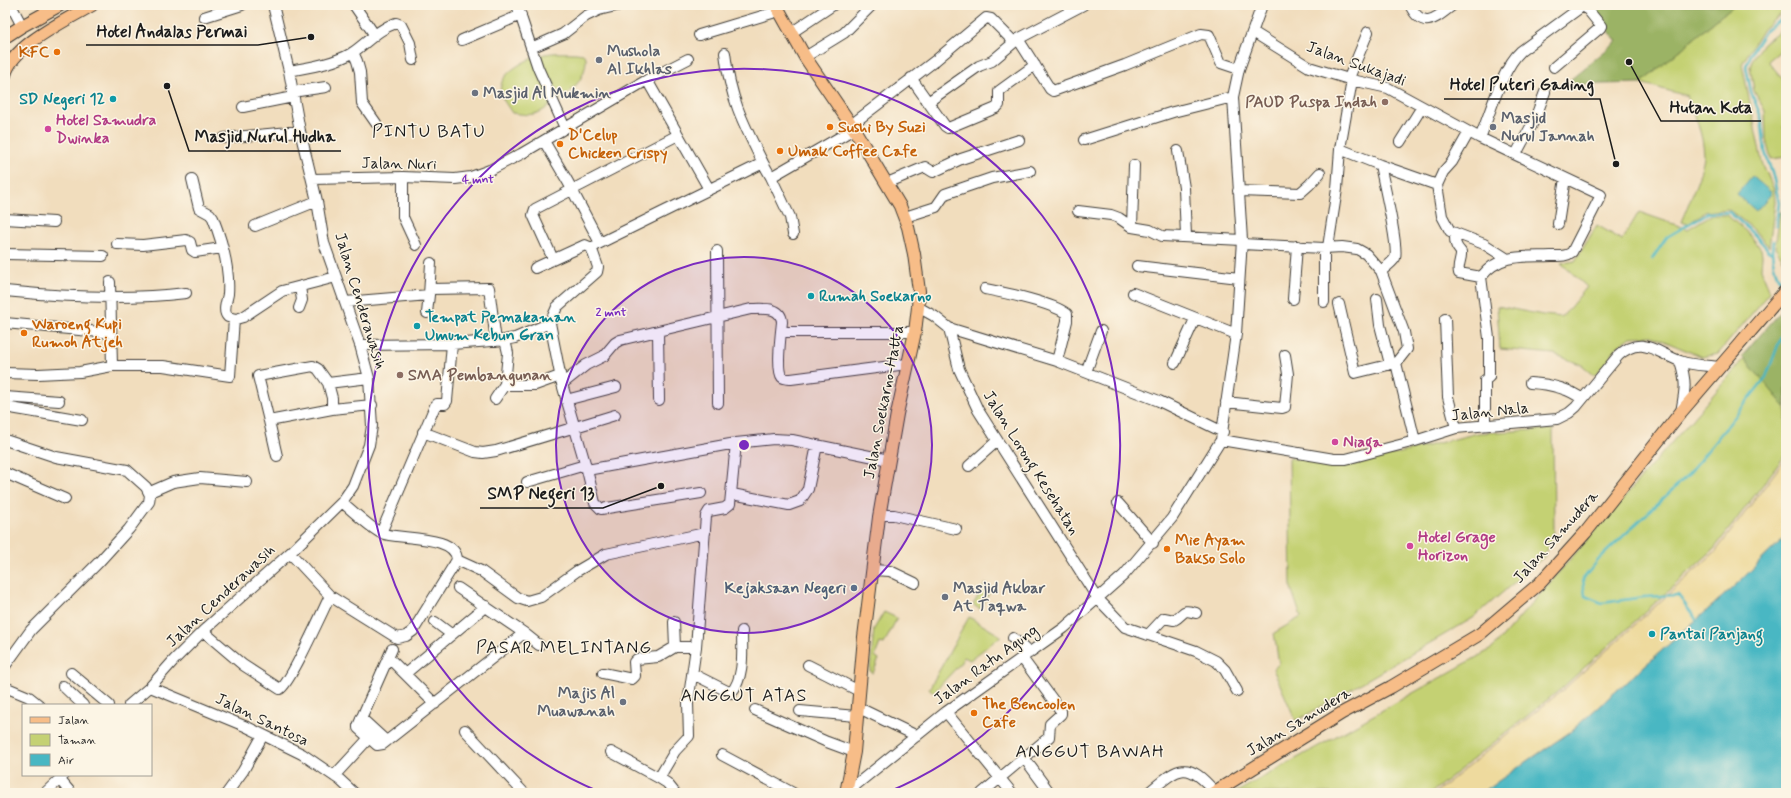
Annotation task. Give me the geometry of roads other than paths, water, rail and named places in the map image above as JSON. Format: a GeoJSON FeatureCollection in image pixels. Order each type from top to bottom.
{"type":"FeatureCollection","features":[{"type":"Feature","properties":{"kind":"main road"},"geometry":{"type":"LineString","coordinates":[[5,37],[60,5]]}},
{"type":"Feature","properties":{"kind":"main road"},"geometry":{"type":"LineString","coordinates":[[5,75],[9,64],[19,51],[92,5]]}},
{"type":"Feature","properties":{"kind":"main road","name":"Jalan Soekarno-Hatta"},"geometry":{"type":"LineString","coordinates":[[777,8],[805,57],[852,127],[887,183],[905,217],[916,265],[919,291],[915,332],[907,364],[879,514],[859,691],[854,752],[846,792]]}},
{"type":"Feature","properties":{"kind":"main road","name":"Jalan Samudera"},"geometry":{"type":"LineString","coordinates":[[1214,792],[1329,721],[1391,687],[1480,634],[1540,583],[1564,558],[1681,412],[1783,294]]}},
{"type":"Feature","properties":{"kind":"street"},"geometry":{"type":"LineString","coordinates":[[11,5],[22,26]]}},
{"type":"Feature","properties":{"kind":"street"},"geometry":{"type":"LineString","coordinates":[[204,17],[242,5]]}},
{"type":"Feature","properties":{"kind":"street","name":"Jalan Cenderawasih"},"geometry":{"type":"LineString","coordinates":[[129,704],[150,687],[203,630],[290,553],[339,505],[353,486],[362,467],[369,445],[372,426],[372,405],[369,378],[360,345],[324,243],[317,201],[300,131],[273,5]]}},
{"type":"Feature","properties":{"kind":"street"},"geometry":{"type":"LineString","coordinates":[[354,5],[374,34]]}},
{"type":"Feature","properties":{"kind":"street"},"geometry":{"type":"LineString","coordinates":[[517,5],[544,82],[565,128]]}},
{"type":"Feature","properties":{"kind":"street"},"geometry":{"type":"LineString","coordinates":[[531,48],[563,34],[586,16],[599,10],[620,5]]}},
{"type":"Feature","properties":{"kind":"street"},"geometry":{"type":"LineString","coordinates":[[791,34],[832,5]]}},
{"type":"Feature","properties":{"kind":"street"},"geometry":{"type":"LineString","coordinates":[[805,57],[844,32],[872,5]]}},
{"type":"Feature","properties":{"kind":"street"},"geometry":{"type":"LineString","coordinates":[[928,102],[979,66],[992,61],[1016,40],[1083,5]]}},
{"type":"Feature","properties":{"kind":"street"},"geometry":{"type":"LineString","coordinates":[[1222,436],[1236,334],[1242,242],[1233,96],[1239,69],[1262,5]]}},
{"type":"Feature","properties":{"kind":"street"},"geometry":{"type":"LineString","coordinates":[[1410,5],[1415,13],[1423,19],[1429,21],[1434,20],[1454,5]]}},
{"type":"Feature","properties":{"kind":"street"},"geometry":{"type":"LineString","coordinates":[[1480,138],[1507,71],[1513,60],[1521,51],[1584,5],[1601,27],[1554,67]]}},
{"type":"Feature","properties":{"kind":"street"},"geometry":{"type":"LineString","coordinates":[[699,35],[777,8]]}},
{"type":"Feature","properties":{"kind":"street"},"geometry":{"type":"LineString","coordinates":[[462,40],[521,15]]}},
{"type":"Feature","properties":{"kind":"street"},"geometry":{"type":"LineString","coordinates":[[771,177],[852,127],[986,18],[991,19],[1016,40],[1035,65],[1050,89],[1053,91],[1205,33],[1211,38],[1221,63],[1239,69]]}},
{"type":"Feature","properties":{"kind":"street"},"geometry":{"type":"LineString","coordinates":[[288,71],[334,61],[352,52],[374,34],[393,24],[400,24],[410,43],[413,60]]}},
{"type":"Feature","properties":{"kind":"street","name":"Jalan Sukajadi"},"geometry":{"type":"LineString","coordinates":[[1253,32],[1309,66],[1351,79],[1388,88],[1480,138],[1601,195],[1572,252],[1565,256],[1506,258]]}},
{"type":"Feature","properties":{"kind":"street"},"geometry":{"type":"LineString","coordinates":[[1324,302],[1326,248],[1338,189],[1340,149],[1351,79],[1368,32]]}},
{"type":"Feature","properties":{"kind":"street"},"geometry":{"type":"LineString","coordinates":[[352,52],[357,61],[360,72],[362,103],[376,123]]}},
{"type":"Feature","properties":{"kind":"street"},"geometry":{"type":"LineString","coordinates":[[725,53],[730,88],[737,109],[790,217],[793,234]]}},
{"type":"Feature","properties":{"kind":"street","name":"Jalan Nuri"},"geometry":{"type":"LineString","coordinates":[[312,179],[455,179],[471,177],[494,168],[544,141],[647,80],[688,59]]}},
{"type":"Feature","properties":{"kind":"street"},"geometry":{"type":"LineString","coordinates":[[911,78],[946,127],[950,128],[996,108],[999,105],[999,91],[1035,65]]}},
{"type":"Feature","properties":{"kind":"street"},"geometry":{"type":"LineString","coordinates":[[647,80],[709,189]]}},
{"type":"Feature","properties":{"kind":"street"},"geometry":{"type":"LineString","coordinates":[[243,107],[326,87]]}},
{"type":"Feature","properties":{"kind":"street"},"geometry":{"type":"LineString","coordinates":[[1516,154],[1534,119],[1545,92]]}},
{"type":"Feature","properties":{"kind":"street"},"geometry":{"type":"LineString","coordinates":[[1084,140],[1173,112],[1233,96]]}},
{"type":"Feature","properties":{"kind":"street"},"geometry":{"type":"LineString","coordinates":[[1400,142],[1422,107]]}},
{"type":"Feature","properties":{"kind":"street"},"geometry":{"type":"LineString","coordinates":[[224,138],[300,131]]}},
{"type":"Feature","properties":{"kind":"street"},"geometry":{"type":"LineString","coordinates":[[1469,132],[1452,162],[1443,172],[1437,185],[1444,223],[1450,231],[1484,244],[1506,258],[1490,268],[1481,277]]}},
{"type":"Feature","properties":{"kind":"street"},"geometry":{"type":"LineString","coordinates":[[553,259],[533,212],[535,209],[678,135]]}},
{"type":"Feature","properties":{"kind":"street"},"geometry":{"type":"LineString","coordinates":[[887,183],[925,167],[933,172],[961,159],[1019,140]]}},
{"type":"Feature","properties":{"kind":"street"},"geometry":{"type":"LineString","coordinates":[[544,141],[572,191],[596,246],[597,272],[557,307],[550,323],[561,380],[595,503],[601,509],[701,493]]}},
{"type":"Feature","properties":{"kind":"street"},"geometry":{"type":"LineString","coordinates":[[1340,149],[1437,185]]}},
{"type":"Feature","properties":{"kind":"street"},"geometry":{"type":"LineString","coordinates":[[1178,151],[1184,188],[1186,236]]}},
{"type":"Feature","properties":{"kind":"street"},"geometry":{"type":"LineString","coordinates":[[535,268],[585,245],[596,246],[763,163]]}},
{"type":"Feature","properties":{"kind":"street"},"geometry":{"type":"LineString","coordinates":[[1132,227],[1134,165]]}},
{"type":"Feature","properties":{"kind":"street"},"geometry":{"type":"LineString","coordinates":[[1380,165],[1390,211],[1396,251],[1394,258],[1381,271]]}},
{"type":"Feature","properties":{"kind":"street"},"geometry":{"type":"LineString","coordinates":[[905,217],[936,207],[945,194],[992,178],[1030,171]]}},
{"type":"Feature","properties":{"kind":"street"},"geometry":{"type":"LineString","coordinates":[[1238,191],[1300,193],[1310,185],[1320,173]]}},
{"type":"Feature","properties":{"kind":"street"},"geometry":{"type":"LineString","coordinates":[[403,178],[403,217],[416,245]]}},
{"type":"Feature","properties":{"kind":"street"},"geometry":{"type":"LineString","coordinates":[[1558,224],[1565,178]]}},
{"type":"Feature","properties":{"kind":"street"},"geometry":{"type":"LineString","coordinates":[[192,179],[199,208],[212,216],[222,248],[228,281],[226,313],[228,317],[234,319],[243,317],[282,291],[336,277]]}},
{"type":"Feature","properties":{"kind":"street"},"geometry":{"type":"LineString","coordinates":[[255,226],[317,201]]}},
{"type":"Feature","properties":{"kind":"street"},"geometry":{"type":"LineString","coordinates":[[1078,211],[1110,215],[1119,218],[1132,227],[1150,230],[1162,236],[1186,236],[1326,248],[1352,248],[1361,251],[1381,271],[1404,332],[1407,346],[1406,353],[1393,364],[1355,372],[1340,304]]}},
{"type":"Feature","properties":{"kind":"street"},"geometry":{"type":"LineString","coordinates":[[5,219],[54,222]]}},
{"type":"Feature","properties":{"kind":"street"},"geometry":{"type":"LineString","coordinates":[[1455,234],[1456,248],[1461,252],[1462,256],[1458,262],[1459,273],[1481,277]]}},
{"type":"Feature","properties":{"kind":"street"},"geometry":{"type":"LineString","coordinates":[[117,244],[143,245],[187,240],[191,243],[192,250],[195,252],[222,248]]}},
{"type":"Feature","properties":{"kind":"street"},"geometry":{"type":"LineString","coordinates":[[1293,299],[1297,246]]}},
{"type":"Feature","properties":{"kind":"street"},"geometry":{"type":"LineString","coordinates":[[717,252],[718,403]]}},
{"type":"Feature","properties":{"kind":"street"},"geometry":{"type":"LineString","coordinates":[[5,254],[103,256]]}},
{"type":"Feature","properties":{"kind":"street"},"geometry":{"type":"LineString","coordinates":[[427,313],[431,263]]}},
{"type":"Feature","properties":{"kind":"street"},"geometry":{"type":"LineString","coordinates":[[1137,266],[1239,278]]}},
{"type":"Feature","properties":{"kind":"street"},"geometry":{"type":"LineString","coordinates":[[1481,277],[1490,355],[1489,377],[1485,380],[1485,424]]}},
{"type":"Feature","properties":{"kind":"street"},"geometry":{"type":"LineString","coordinates":[[110,282],[112,366]]}},
{"type":"Feature","properties":{"kind":"street"},"geometry":{"type":"LineString","coordinates":[[299,308],[302,300],[300,287]]}},
{"type":"Feature","properties":{"kind":"street"},"geometry":{"type":"LineString","coordinates":[[345,302],[429,292],[489,288],[501,340],[508,359],[505,386],[495,399]]}},
{"type":"Feature","properties":{"kind":"street"},"geometry":{"type":"LineString","coordinates":[[985,289],[1028,299],[1067,314],[1067,321],[1057,361]]}},
{"type":"Feature","properties":{"kind":"street"},"geometry":{"type":"LineString","coordinates":[[5,290],[85,296],[167,295],[186,293]]}},
{"type":"Feature","properties":{"kind":"street"},"geometry":{"type":"LineString","coordinates":[[1134,293],[1195,319],[1236,334]]}},
{"type":"Feature","properties":{"kind":"street"},"geometry":{"type":"LineString","coordinates":[[1377,298],[1380,325],[1415,441]]}},
{"type":"Feature","properties":{"kind":"street"},"geometry":{"type":"LineString","coordinates":[[918,307],[934,316],[949,328]]}},
{"type":"Feature","properties":{"kind":"street"},"geometry":{"type":"LineString","coordinates":[[505,386],[536,385],[561,380],[604,356],[615,343],[627,338],[718,318],[745,310],[771,309],[776,311],[781,316],[780,371],[781,376],[787,379],[907,364]]}},
{"type":"Feature","properties":{"kind":"street"},"geometry":{"type":"LineString","coordinates":[[5,373],[38,374],[80,372],[112,366],[163,366],[230,376],[234,319]]}},
{"type":"Feature","properties":{"kind":"street"},"geometry":{"type":"LineString","coordinates":[[1175,363],[1195,319]]}},
{"type":"Feature","properties":{"kind":"street"},"geometry":{"type":"LineString","coordinates":[[1445,319],[1448,397],[1456,428]]}},
{"type":"Feature","properties":{"kind":"street"},"geometry":{"type":"LineString","coordinates":[[5,323],[111,333]]}},
{"type":"Feature","properties":{"kind":"street"},"geometry":{"type":"LineString","coordinates":[[360,345],[452,344],[501,340],[515,338],[550,323]]}},
{"type":"Feature","properties":{"kind":"street","name":"Jalan Nala"},"geometry":{"type":"LineString","coordinates":[[949,328],[1057,361],[1086,372],[1159,401],[1222,436],[1340,459],[1355,457],[1415,441],[1456,428],[1485,424],[1557,419],[1569,413],[1618,356],[1628,347],[1638,346],[1652,348],[1680,361]]}},
{"type":"Feature","properties":{"kind":"street","name":"Jalan Lorong Kesehatan"},"geometry":{"type":"LineString","coordinates":[[949,328],[959,369],[978,410],[1098,599],[1125,627],[1196,651],[1216,661],[1225,670],[1237,691]]}},
{"type":"Feature","properties":{"kind":"street"},"geometry":{"type":"LineString","coordinates":[[658,331],[659,400]]}},
{"type":"Feature","properties":{"kind":"street"},"geometry":{"type":"LineString","coordinates":[[1086,372],[1101,331]]}},
{"type":"Feature","properties":{"kind":"street"},"geometry":{"type":"LineString","coordinates":[[781,332],[915,332]]}},
{"type":"Feature","properties":{"kind":"street"},"geometry":{"type":"LineString","coordinates":[[380,533],[436,404],[445,404],[448,398],[452,344]]}},
{"type":"Feature","properties":{"kind":"street"},"geometry":{"type":"LineString","coordinates":[[1226,402],[1282,408],[1285,407],[1288,374],[1285,355]]}},
{"type":"Feature","properties":{"kind":"street"},"geometry":{"type":"LineString","coordinates":[[1681,412],[1686,390],[1684,374],[1680,361],[1720,367]]}},
{"type":"Feature","properties":{"kind":"street"},"geometry":{"type":"LineString","coordinates":[[277,456],[258,376],[314,366],[328,383],[332,398],[332,409]]}},
{"type":"Feature","properties":{"kind":"street"},"geometry":{"type":"LineString","coordinates":[[328,383],[369,378]]}},
{"type":"Feature","properties":{"kind":"street"},"geometry":{"type":"LineString","coordinates":[[1530,383],[1569,390],[1582,399]]}},
{"type":"Feature","properties":{"kind":"street"},"geometry":{"type":"LineString","coordinates":[[566,400],[616,387]]}},
{"type":"Feature","properties":{"kind":"street"},"geometry":{"type":"LineString","coordinates":[[5,397],[58,402]]}},
{"type":"Feature","properties":{"kind":"street"},"geometry":{"type":"LineString","coordinates":[[269,421],[332,409],[372,405]]}},
{"type":"Feature","properties":{"kind":"street"},"geometry":{"type":"LineString","coordinates":[[5,407],[82,420]]}},
{"type":"Feature","properties":{"kind":"street"},"geometry":{"type":"LineString","coordinates":[[423,432],[475,452],[483,453],[496,451],[615,415]]}},
{"type":"Feature","properties":{"kind":"street","name":"Jalan Ratu Agung"},"geometry":{"type":"LineString","coordinates":[[846,792],[946,712],[1064,628],[1098,599],[1124,574],[1153,542],[1183,502],[1222,436]]}},
{"type":"Feature","properties":{"kind":"street"},"geometry":{"type":"LineString","coordinates":[[527,482],[586,468],[736,443],[785,439],[889,460]]}},
{"type":"Feature","properties":{"kind":"street"},"geometry":{"type":"LineString","coordinates":[[5,440],[56,457],[127,470],[150,492],[149,502],[129,529],[99,562],[31,630],[5,666]]}},
{"type":"Feature","properties":{"kind":"street"},"geometry":{"type":"LineString","coordinates":[[969,466],[997,442]]}},
{"type":"Feature","properties":{"kind":"street"},"geometry":{"type":"LineString","coordinates":[[659,778],[676,751],[689,736],[688,704],[696,647],[708,511],[729,506],[732,494],[736,443]]}},
{"type":"Feature","properties":{"kind":"street"},"geometry":{"type":"LineString","coordinates":[[732,494],[789,505],[800,501],[808,489],[817,445]]}},
{"type":"Feature","properties":{"kind":"street"},"geometry":{"type":"LineString","coordinates":[[5,473],[65,499]]}},
{"type":"Feature","properties":{"kind":"street"},"geometry":{"type":"LineString","coordinates":[[150,492],[173,482],[200,478],[247,482]]}},
{"type":"Feature","properties":{"kind":"street"},"geometry":{"type":"LineString","coordinates":[[1118,503],[1153,542]]}},
{"type":"Feature","properties":{"kind":"street"},"geometry":{"type":"LineString","coordinates":[[339,505],[380,533],[427,540],[454,554],[524,601],[535,599],[606,554],[705,533]]}},
{"type":"Feature","properties":{"kind":"street"},"geometry":{"type":"LineString","coordinates":[[879,514],[894,515],[956,529]]}},
{"type":"Feature","properties":{"kind":"street"},"geometry":{"type":"LineString","coordinates":[[290,553],[330,596],[397,638],[406,636],[413,631],[454,554]]}},
{"type":"Feature","properties":{"kind":"street"},"geometry":{"type":"LineString","coordinates":[[872,570],[890,571],[915,583]]}},
{"type":"Feature","properties":{"kind":"street"},"geometry":{"type":"LineString","coordinates":[[458,588],[486,606],[539,645]]}},
{"type":"Feature","properties":{"kind":"street"},"geometry":{"type":"LineString","coordinates":[[203,630],[243,665],[280,689],[283,687],[294,669],[330,596]]}},
{"type":"Feature","properties":{"kind":"street"},"geometry":{"type":"LineString","coordinates":[[405,674],[486,606]]}},
{"type":"Feature","properties":{"kind":"street"},"geometry":{"type":"LineString","coordinates":[[1148,635],[1164,618],[1174,620],[1182,612],[1187,611],[1196,613]]}},
{"type":"Feature","properties":{"kind":"street"},"geometry":{"type":"LineString","coordinates":[[435,622],[452,634]]}},
{"type":"Feature","properties":{"kind":"street"},"geometry":{"type":"LineString","coordinates":[[674,622],[675,647]]}},
{"type":"Feature","properties":{"kind":"street"},"geometry":{"type":"LineString","coordinates":[[693,674],[731,693],[742,667],[742,631]]}},
{"type":"Feature","properties":{"kind":"street"},"geometry":{"type":"LineString","coordinates":[[435,704],[405,674],[390,654],[361,718],[358,728],[377,745],[382,745],[386,741],[435,704],[524,633]]}},
{"type":"Feature","properties":{"kind":"street"},"geometry":{"type":"LineString","coordinates":[[982,793],[1049,737],[1050,724],[1058,718],[1061,713],[1013,638]]}},
{"type":"Feature","properties":{"kind":"street"},"geometry":{"type":"LineString","coordinates":[[603,672],[632,679],[635,676],[634,662],[637,659],[658,657],[675,647],[696,647]]}},
{"type":"Feature","properties":{"kind":"street"},"geometry":{"type":"LineString","coordinates":[[808,665],[859,691]]}},
{"type":"Feature","properties":{"kind":"street"},"geometry":{"type":"LineString","coordinates":[[71,673],[108,704]]}},
{"type":"Feature","properties":{"kind":"street"},"geometry":{"type":"LineString","coordinates":[[63,686],[81,704]]}},
{"type":"Feature","properties":{"kind":"street"},"geometry":{"type":"LineString","coordinates":[[5,687],[29,697],[37,704]]}},
{"type":"Feature","properties":{"kind":"street","name":"Jalan Santosa"},"geometry":{"type":"LineString","coordinates":[[150,687],[166,695],[214,712],[302,754],[337,778],[354,793]]}},
{"type":"Feature","properties":{"kind":"street"},"geometry":{"type":"LineString","coordinates":[[755,710],[827,742],[854,752]]}},
{"type":"Feature","properties":{"kind":"street"},"geometry":{"type":"LineString","coordinates":[[800,711],[857,712],[917,736]]}},
{"type":"Feature","properties":{"kind":"street"},"geometry":{"type":"LineString","coordinates":[[946,712],[1012,793]]}},
{"type":"Feature","properties":{"kind":"street"},"geometry":{"type":"LineString","coordinates":[[361,718],[386,741]]}},
{"type":"Feature","properties":{"kind":"street"},"geometry":{"type":"LineString","coordinates":[[465,730],[524,793]]}},
{"type":"Feature","properties":{"kind":"street"},"geometry":{"type":"LineString","coordinates":[[229,792],[263,736]]}},
{"type":"Feature","properties":{"kind":"street"},"geometry":{"type":"LineString","coordinates":[[337,778],[349,767],[349,760],[369,738]]}},
{"type":"Feature","properties":{"kind":"street"},"geometry":{"type":"LineString","coordinates":[[611,752],[667,783],[673,793]]}},
{"type":"Feature","properties":{"kind":"street"},"geometry":{"type":"LineString","coordinates":[[722,755],[794,793]]}},
{"type":"Feature","properties":{"kind":"street"},"geometry":{"type":"LineString","coordinates":[[1025,758],[1050,793]]}},
{"type":"Feature","properties":{"kind":"street"},"geometry":{"type":"LineString","coordinates":[[1148,793],[1172,773],[1181,770],[1189,771],[1201,776],[1214,792]]}},
{"type":"Feature","properties":{"kind":"street"},"geometry":{"type":"LineString","coordinates":[[45,793],[62,777],[71,793]]}},
{"type":"Feature","properties":{"kind":"water"},"geometry":{"type":"Polygon","coordinates":[[[1752,176],[1772,193],[1756,211],[1737,194],[1752,176]]]}},
{"type":"Feature","properties":{"kind":"water"},"geometry":{"type":"Polygon","coordinates":[[[1786,536],[1786,793],[1481,793],[1570,732],[1739,582],[1786,536]]]}},
{"type":"Feature","properties":{"kind":"waterway"},"geometry":{"type":"LineString","coordinates":[[1776,225],[1779,203],[1774,179],[1765,152],[1761,117],[1751,92],[1746,66],[1753,50],[1766,30],[1786,16]]}},
{"type":"Feature","properties":{"kind":"waterway"},"geometry":{"type":"LineString","coordinates":[[1652,259],[1667,237],[1708,213],[1729,212],[1752,232],[1771,253]]}},
{"type":"Feature","properties":{"kind":"waterway"},"geometry":{"type":"LineString","coordinates":[[1773,241],[1772,254],[1774,265],[1783,288]]}},
{"type":"Feature","properties":{"kind":"waterway"},"geometry":{"type":"LineString","coordinates":[[1696,619],[1678,595],[1644,597],[1602,603],[1585,596],[1583,579],[1600,558],[1687,476],[1741,409],[1766,377],[1786,324]]}},
{"type":"Feature","properties":{"kind":"place","name":"Hotel Andalas Permai"},"geometry":{"type":"Point","coordinates":[311,37]}},
{"type":"Feature","properties":{"kind":"place","name":"KFC"},"geometry":{"type":"Point","coordinates":[57,52]}},
{"type":"Feature","properties":{"kind":"place","name":"Mushola Al Ikhlas"},"geometry":{"type":"Point","coordinates":[599,60]}},
{"type":"Feature","properties":{"kind":"place","name":"Hutan Kota"},"geometry":{"type":"Point","coordinates":[1629,62]}},
{"type":"Feature","properties":{"kind":"place","name":"Masjid Nurul Hudha"},"geometry":{"type":"Point","coordinates":[167,86]}},
{"type":"Feature","properties":{"kind":"place","name":"Masjid Al Mukmin"},"geometry":{"type":"Point","coordinates":[475,93]}},
{"type":"Feature","properties":{"kind":"place","name":"SD Negeri 12"},"geometry":{"type":"Point","coordinates":[113,99]}},
{"type":"Feature","properties":{"kind":"place","name":"PAUD Puspa Indah"},"geometry":{"type":"Point","coordinates":[1385,102]}},
{"type":"Feature","properties":{"kind":"place","name":"Sushi By Suzi"},"geometry":{"type":"Point","coordinates":[830,127]}},
{"type":"Feature","properties":{"kind":"place","name":"Masjid Nurul Jannah"},"geometry":{"type":"Point","coordinates":[1493,127]}},
{"type":"Feature","properties":{"kind":"place","name":"Hotel Samudra Dwinka"},"geometry":{"type":"Point","coordinates":[48,129]}},
{"type":"Feature","properties":{"kind":"place","name":"D'Celup Chicken Crispy"},"geometry":{"type":"Point","coordinates":[560,144]}},
{"type":"Feature","properties":{"kind":"place","name":"Umak Coffee Cafe"},"geometry":{"type":"Point","coordinates":[780,151]}},
{"type":"Feature","properties":{"kind":"place","name":"Hotel Puteri Gading"},"geometry":{"type":"Point","coordinates":[1616,164]}},
{"type":"Feature","properties":{"kind":"place","name":"Rumah Soekarno"},"geometry":{"type":"Point","coordinates":[811,296]}},
{"type":"Feature","properties":{"kind":"place","name":"Tempat Pemakaman Umum Kebun Gran"},"geometry":{"type":"Point","coordinates":[417,326]}},
{"type":"Feature","properties":{"kind":"place","name":"Waroeng Kupi Rumoh Atjeh"},"geometry":{"type":"Point","coordinates":[24,333]}},
{"type":"Feature","properties":{"kind":"place","name":"SMA Pembangunan"},"geometry":{"type":"Point","coordinates":[400,375]}},
{"type":"Feature","properties":{"kind":"place","name":"Niaga"},"geometry":{"type":"Point","coordinates":[1335,442]}},
{"type":"Feature","properties":{"kind":"place","name":"SMP Negeri 13"},"geometry":{"type":"Point","coordinates":[661,486]}},
{"type":"Feature","properties":{"kind":"place","name":"Hotel Grage Horizon"},"geometry":{"type":"Point","coordinates":[1410,546]}},
{"type":"Feature","properties":{"kind":"place","name":"Mie Ayam Bakso Solo"},"geometry":{"type":"Point","coordinates":[1167,549]}},
{"type":"Feature","properties":{"kind":"place","name":"Kejaksaan Negeri"},"geometry":{"type":"Point","coordinates":[854,588]}},
{"type":"Feature","properties":{"kind":"place","name":"Masjid Akbar At Taqwa"},"geometry":{"type":"Point","coordinates":[945,597]}},
{"type":"Feature","properties":{"kind":"place","name":"Pantai Panjang"},"geometry":{"type":"Point","coordinates":[1652,634]}},
{"type":"Feature","properties":{"kind":"place","name":"Majis Al Muawanah"},"geometry":{"type":"Point","coordinates":[623,702]}},
{"type":"Feature","properties":{"kind":"place","name":"The Bencoolen Cafe"},"geometry":{"type":"Point","coordinates":[974,713]}},
{"type":"Feature","properties":{"kind":"district","name":"PINTU BATU"},"geometry":{"type":"Point","coordinates":[429,132]}},
{"type":"Feature","properties":{"kind":"district","name":"PASAR MELINTANG"},"geometry":{"type":"Point","coordinates":[564,648]}},
{"type":"Feature","properties":{"kind":"district","name":"ANGGUT ATAS"},"geometry":{"type":"Point","coordinates":[744,696]}},
{"type":"Feature","properties":{"kind":"district","name":"ANGGUT BAWAH"},"geometry":{"type":"Point","coordinates":[1090,752]}}]}
